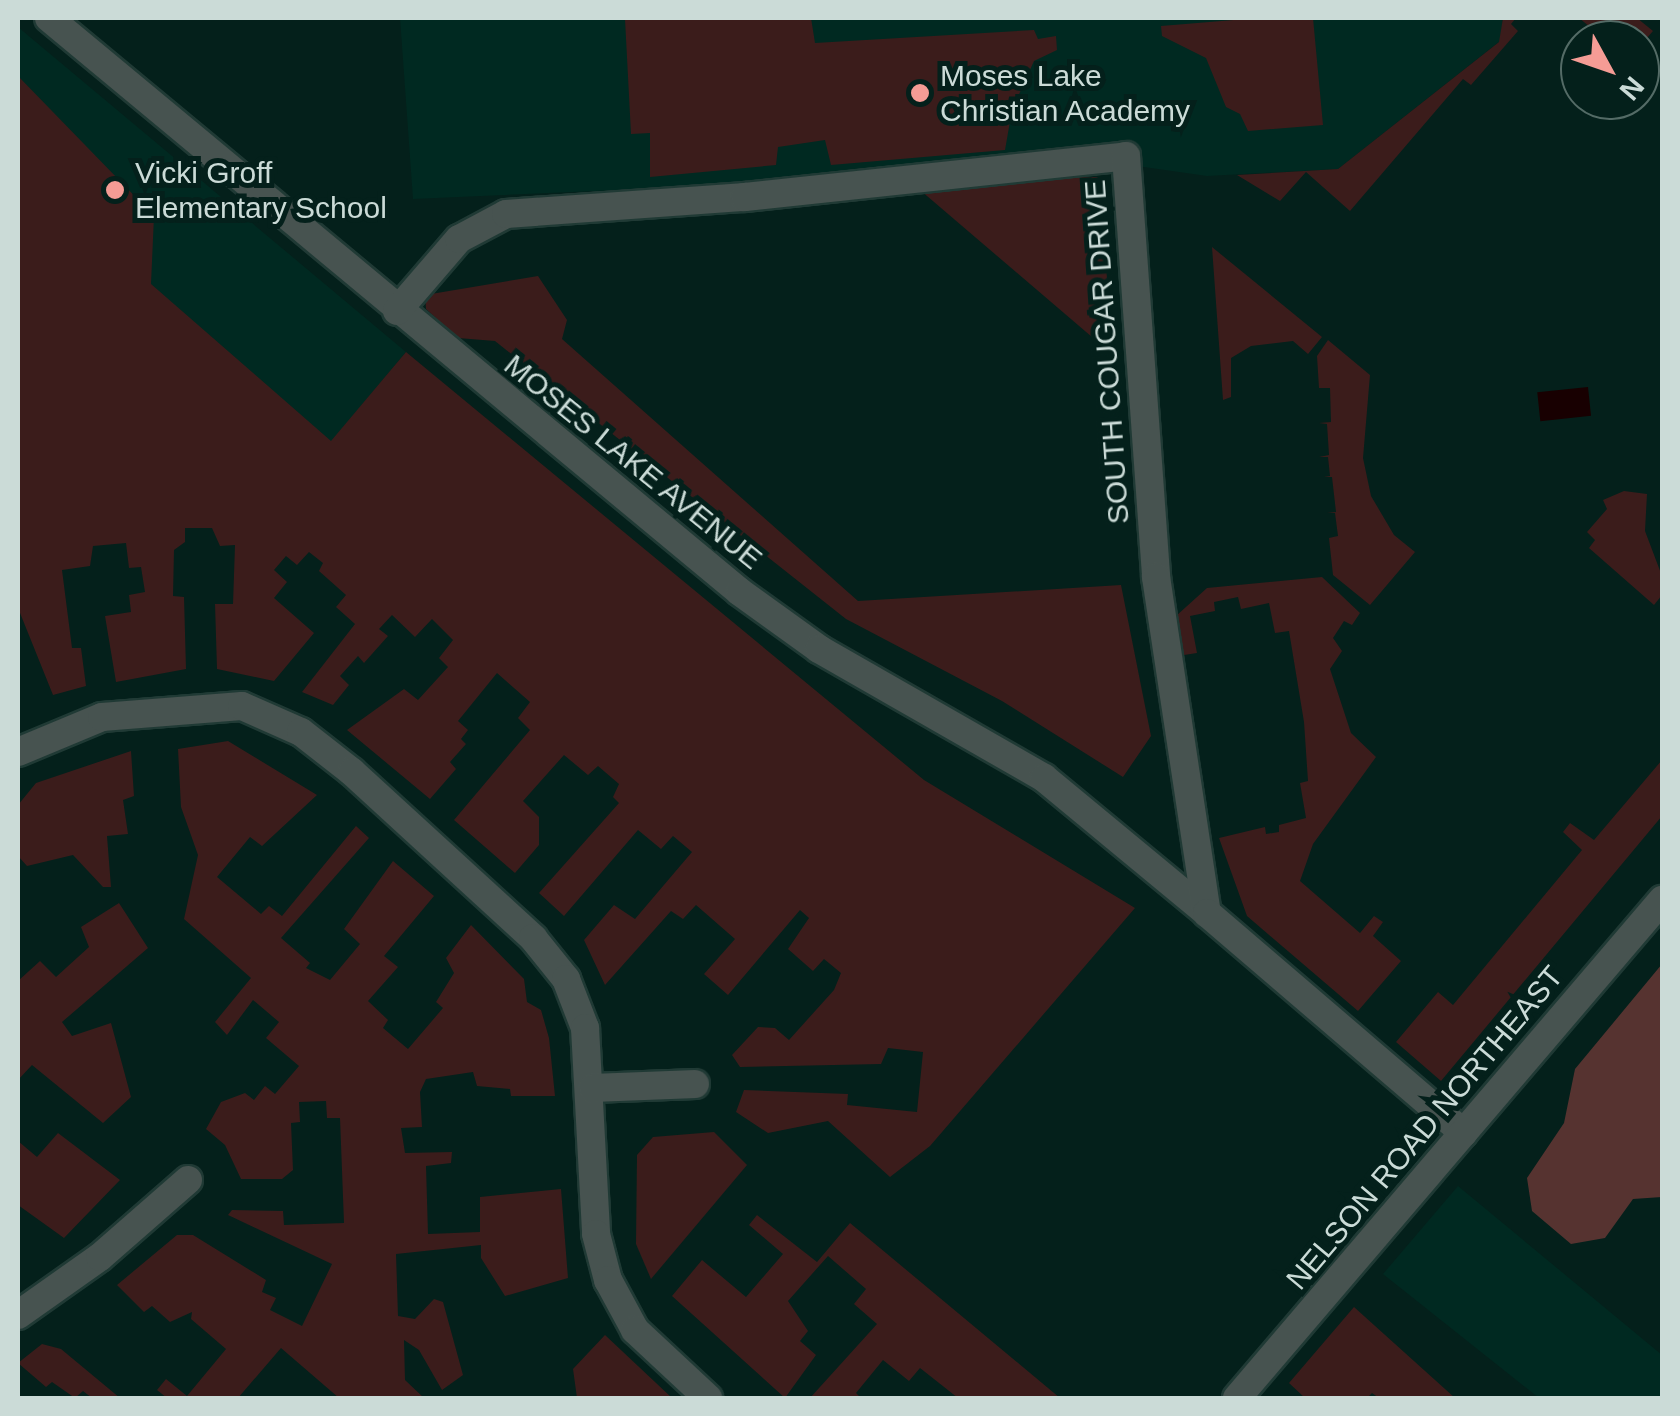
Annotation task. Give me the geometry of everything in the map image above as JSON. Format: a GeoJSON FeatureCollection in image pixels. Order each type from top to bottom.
{"type":"FeatureCollection","features":[{"type":"Feature","properties":{"kind":"street","name":"MOSES LAKE AVENUE"},"geometry":{"type":"LineString","coordinates":[[49,18],[740,592],[818,649],[1044,778],[1208,914]]}},
{"type":"Feature","properties":{"kind":"street","name":"SOUTH COUGAR DRIVE"},"geometry":{"type":"LineString","coordinates":[[396,310],[460,239],[506,214],[746,197],[1126,156],[1156,577],[1208,914]]}},
{"type":"Feature","properties":{"kind":"street"},"geometry":{"type":"LineString","coordinates":[[18,752],[102,717],[203,705],[242,706],[300,732],[534,938],[566,978],[585,1028],[593,1088],[596,1234],[608,1280],[635,1330],[708,1398]]}},
{"type":"Feature","properties":{"kind":"street","name":"NELSON ROAD NORTHEAST"},"geometry":{"type":"LineString","coordinates":[[1237,1398],[1662,900]]}},
{"type":"Feature","properties":{"kind":"street"},"geometry":{"type":"LineString","coordinates":[[1208,914],[1464,1133]]}},
{"type":"Feature","properties":{"kind":"street"},"geometry":{"type":"LineString","coordinates":[[593,1088],[695,1084]]}},
{"type":"Feature","properties":{"kind":"street"},"geometry":{"type":"LineString","coordinates":[[18,1315],[100,1257],[188,1180]]}},
{"type":"Feature","properties":{"kind":"shaded area","name":"Moses Lake Christian Academy"},"geometry":{"type":"Polygon","coordinates":[[[400,18],[1503,18],[1500,41],[1338,169],[1207,176],[1144,167],[413,199],[400,18]]]}},
{"type":"Feature","properties":{"kind":"shaded area"},"geometry":{"type":"Polygon","coordinates":[[[811,18],[815,43],[1034,30],[1038,39],[1056,36],[1057,50],[1034,61],[1012,110],[1005,150],[831,165],[825,140],[778,147],[776,165],[650,177],[650,133],[631,134],[625,19],[811,18]]]}},
{"type":"Feature","properties":{"kind":"shaded area"},"geometry":{"type":"Polygon","coordinates":[[[1313,18],[1323,125],[1248,131],[1240,114],[1226,107],[1206,58],[1162,36],[1161,26],[1313,18]]]}},
{"type":"Feature","properties":{"kind":"shaded area"},"geometry":{"type":"Polygon","coordinates":[[[1503,18],[1516,18],[1511,24],[1518,31],[1471,85],[1463,79],[1350,211],[1306,172],[1280,201],[1237,175],[1338,169],[1499,42],[1503,18]]]}},
{"type":"Feature","properties":{"kind":"shaded area"},"geometry":{"type":"Polygon","coordinates":[[[1579,18],[1639,20],[1581,20],[1579,18]]]}},
{"type":"Feature","properties":{"kind":"shaded area","name":"Vicki Groff Elementary School"},"geometry":{"type":"Polygon","coordinates":[[[18,27],[406,352],[298,482],[18,513],[18,27]]]}},
{"type":"Feature","properties":{"kind":"shaded area"},"geometry":{"type":"Polygon","coordinates":[[[18,76],[154,216],[151,284],[331,441],[406,352],[924,780],[1135,908],[930,1146],[890,1177],[828,1121],[768,1133],[736,1112],[744,1090],[848,1094],[847,1105],[917,1112],[923,1052],[888,1048],[881,1064],[740,1067],[732,1055],[758,1027],[775,1028],[789,1040],[834,990],[841,973],[824,959],[813,971],[788,949],[809,918],[800,910],[728,995],[704,974],[735,939],[696,905],[683,919],[671,911],[605,985],[584,940],[614,905],[635,919],[692,852],[673,836],[661,849],[638,830],[564,916],[539,893],[619,803],[613,797],[619,784],[598,766],[588,775],[564,755],[523,801],[539,817],[539,845],[515,873],[454,820],[530,730],[518,718],[530,702],[497,673],[458,721],[468,730],[461,739],[466,744],[450,762],[456,769],[430,799],[347,730],[404,689],[418,700],[448,667],[439,658],[453,640],[432,619],[415,637],[392,615],[379,629],[388,636],[364,663],[358,656],[340,676],[349,685],[333,705],[302,692],[355,624],[336,607],[346,595],[319,571],[323,563],[309,552],[297,565],[286,556],[274,570],[287,582],[274,598],[314,633],[274,681],[217,669],[215,604],[233,604],[235,545],[220,546],[212,528],[185,528],[185,542],[174,550],[173,596],[184,597],[186,669],[116,682],[105,616],[131,612],[129,595],[145,592],[141,567],[129,568],[126,543],[93,546],[90,566],[62,570],[72,648],[81,648],[86,686],[53,695],[18,608],[18,76]]]}},
{"type":"Feature","properties":{"kind":"shaded area"},"geometry":{"type":"Polygon","coordinates":[[[1078,177],[1099,177],[1113,355],[920,190],[1078,177]]]}},
{"type":"Feature","properties":{"kind":"shaded area"},"geometry":{"type":"Polygon","coordinates":[[[1212,247],[1322,337],[1308,354],[1293,341],[1251,346],[1231,358],[1231,397],[1223,400],[1212,247]]]}},
{"type":"Feature","properties":{"kind":"shaded area"},"geometry":{"type":"Polygon","coordinates":[[[538,276],[567,320],[562,339],[858,601],[1121,585],[1151,736],[1123,777],[1002,701],[846,619],[495,341],[458,338],[426,309],[425,295],[538,276]]]}},
{"type":"Feature","properties":{"kind":"shaded area"},"geometry":{"type":"Polygon","coordinates":[[[1328,340],[1370,375],[1363,458],[1371,496],[1394,535],[1415,552],[1370,605],[1333,575],[1329,538],[1338,536],[1335,513],[1327,513],[1336,512],[1332,477],[1324,477],[1330,476],[1328,457],[1319,457],[1329,455],[1327,424],[1319,423],[1331,422],[1330,388],[1319,388],[1317,356],[1328,340]]]}},
{"type":"Feature","properties":{"kind":"shaded area"},"geometry":{"type":"Polygon","coordinates":[[[1588,387],[1591,416],[1540,421],[1537,392],[1588,387]]]}},
{"type":"Feature","properties":{"kind":"shaded area"},"geometry":{"type":"Polygon","coordinates":[[[1624,491],[1647,494],[1645,531],[1662,576],[1662,595],[1654,605],[1589,548],[1595,540],[1587,532],[1607,509],[1603,500],[1624,491]]]}},
{"type":"Feature","properties":{"kind":"shaded area"},"geometry":{"type":"Polygon","coordinates":[[[1322,577],[1360,613],[1352,625],[1344,621],[1333,638],[1342,651],[1330,669],[1351,733],[1376,757],[1313,844],[1300,881],[1360,933],[1374,916],[1383,922],[1373,936],[1401,961],[1358,1011],[1247,916],[1219,838],[1265,827],[1266,834],[1279,832],[1279,825],[1306,818],[1300,783],[1308,781],[1304,722],[1289,631],[1275,633],[1269,603],[1241,609],[1238,597],[1214,602],[1215,611],[1190,616],[1197,653],[1184,655],[1176,616],[1207,588],[1322,577]]]}},
{"type":"Feature","properties":{"kind":"shaded area"},"geometry":{"type":"Polygon","coordinates":[[[228,741],[317,795],[262,846],[250,837],[217,877],[261,914],[269,906],[282,916],[356,826],[369,838],[281,938],[310,963],[306,968],[330,980],[360,944],[344,929],[393,861],[434,896],[384,956],[398,967],[368,1001],[388,1020],[383,1028],[408,1049],[443,1008],[436,1002],[454,973],[446,958],[471,925],[524,979],[527,1002],[541,1010],[549,1038],[555,1096],[511,1096],[510,1089],[477,1086],[473,1072],[426,1079],[420,1092],[422,1127],[401,1128],[405,1153],[452,1152],[451,1163],[426,1166],[428,1234],[480,1232],[480,1197],[561,1189],[568,1278],[505,1296],[481,1258],[481,1245],[396,1254],[398,1316],[415,1319],[434,1299],[443,1302],[463,1375],[442,1390],[419,1350],[404,1340],[405,1380],[424,1398],[339,1398],[281,1348],[238,1398],[167,1398],[157,1390],[166,1379],[187,1396],[226,1349],[191,1319],[192,1312],[170,1322],[152,1306],[144,1312],[117,1285],[177,1235],[193,1235],[266,1280],[262,1292],[276,1298],[270,1310],[302,1326],[332,1264],[228,1215],[232,1210],[283,1211],[284,1225],[344,1223],[340,1118],[327,1118],[326,1101],[299,1102],[300,1122],[291,1123],[293,1170],[282,1179],[241,1179],[225,1145],[206,1129],[221,1102],[245,1093],[254,1100],[265,1086],[275,1094],[299,1066],[266,1038],[279,1022],[253,1000],[227,1035],[215,1022],[251,978],[184,919],[198,855],[181,807],[178,749],[228,741]]]}},
{"type":"Feature","properties":{"kind":"shaded area"},"geometry":{"type":"Polygon","coordinates":[[[131,751],[134,796],[123,800],[128,834],[107,836],[111,887],[103,887],[73,855],[27,866],[18,856],[18,805],[36,783],[131,751]]]}},
{"type":"Feature","properties":{"kind":"shaded area"},"geometry":{"type":"Polygon","coordinates":[[[1662,760],[1662,816],[1441,1081],[1396,1042],[1438,992],[1453,1005],[1582,850],[1563,832],[1570,823],[1594,840],[1662,760]]]}},
{"type":"Feature","properties":{"kind":"shaded area"},"geometry":{"type":"Polygon","coordinates":[[[119,903],[148,948],[62,1022],[72,1036],[111,1023],[131,1097],[103,1123],[32,1065],[18,1080],[18,981],[40,961],[56,977],[89,947],[81,927],[119,903]]]}},
{"type":"Feature","properties":{"kind":"shaded area"},"geometry":{"type":"Polygon","coordinates":[[[1662,964],[1662,1197],[1633,1199],[1605,1238],[1571,1244],[1532,1211],[1527,1178],[1564,1123],[1575,1069],[1662,964]]]}},
{"type":"Feature","properties":{"kind":"shaded area"},"geometry":{"type":"Polygon","coordinates":[[[714,1132],[747,1165],[651,1279],[636,1244],[637,1155],[653,1137],[714,1132]]]}},
{"type":"Feature","properties":{"kind":"shaded area"},"geometry":{"type":"Polygon","coordinates":[[[58,1133],[120,1180],[64,1238],[18,1205],[18,1141],[37,1157],[58,1133]]]}},
{"type":"Feature","properties":{"kind":"shaded area"},"geometry":{"type":"Polygon","coordinates":[[[1458,1186],[1662,1355],[1662,1398],[1539,1398],[1383,1274],[1458,1186]]]}},
{"type":"Feature","properties":{"kind":"shaded area"},"geometry":{"type":"Polygon","coordinates":[[[757,1215],[817,1262],[850,1223],[1060,1398],[958,1398],[920,1368],[909,1381],[883,1360],[856,1393],[861,1398],[810,1398],[877,1324],[854,1304],[866,1289],[828,1256],[788,1301],[808,1331],[800,1341],[816,1355],[785,1398],[672,1296],[702,1260],[746,1297],[783,1254],[749,1225],[757,1215]]]}},
{"type":"Feature","properties":{"kind":"shaded area"},"geometry":{"type":"Polygon","coordinates":[[[1354,1307],[1455,1398],[1379,1398],[1372,1393],[1367,1398],[1305,1398],[1289,1383],[1354,1307]]]}},
{"type":"Feature","properties":{"kind":"shaded area"},"geometry":{"type":"Polygon","coordinates":[[[605,1335],[672,1398],[577,1398],[573,1369],[605,1335]]]}},
{"type":"Feature","properties":{"kind":"shaded area"},"geometry":{"type":"Polygon","coordinates":[[[42,1344],[61,1349],[120,1398],[92,1398],[83,1391],[75,1398],[52,1382],[46,1387],[18,1363],[42,1344]]]}},
{"type":"Feature","properties":{"kind":"place","name":"Moses Lake Christian Academy"},"geometry":{"type":"Point","coordinates":[920,93]}},
{"type":"Feature","properties":{"kind":"place","name":"Vicki Groff Elementary School"},"geometry":{"type":"Point","coordinates":[115,190]}}]}
